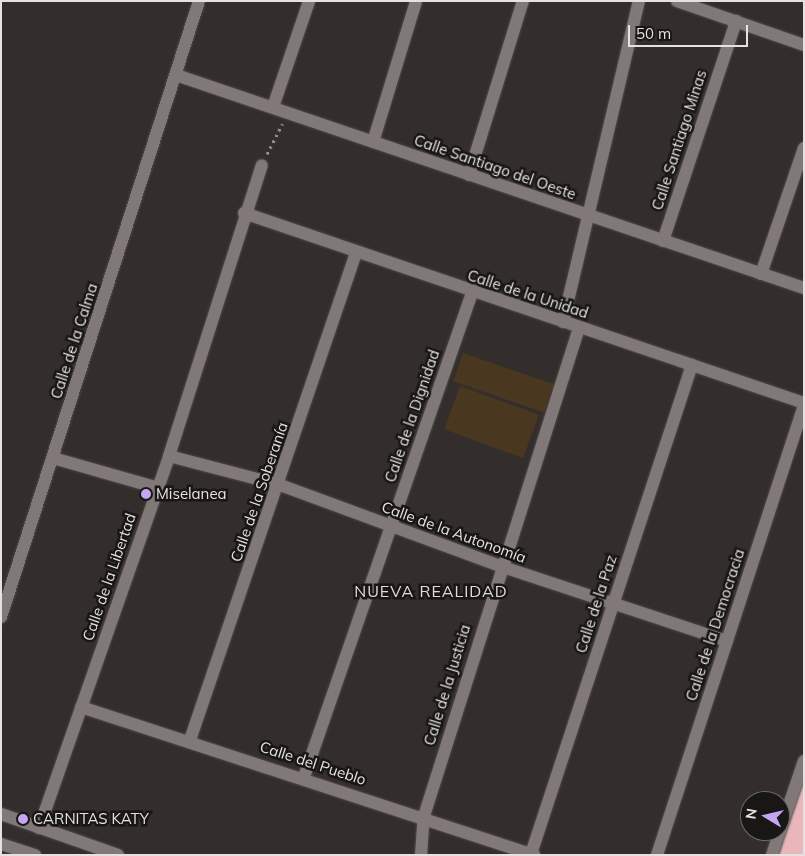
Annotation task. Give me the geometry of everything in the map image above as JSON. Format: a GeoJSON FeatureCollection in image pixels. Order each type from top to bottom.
{"type":"FeatureCollection","features":[{"type":"Feature","properties":{"kind":"street","name":"Calle de la Calma"},"geometry":{"type":"LineString","coordinates":[[1,617],[199,1]]}},
{"type":"Feature","properties":{"kind":"street"},"geometry":{"type":"LineString","coordinates":[[273,107],[309,1]]}},
{"type":"Feature","properties":{"kind":"street"},"geometry":{"type":"LineString","coordinates":[[373,142],[416,1]]}},
{"type":"Feature","properties":{"kind":"street"},"geometry":{"type":"LineString","coordinates":[[469,175],[523,1]]}},
{"type":"Feature","properties":{"kind":"street"},"geometry":{"type":"LineString","coordinates":[[563,322],[586,215],[639,1]]}},
{"type":"Feature","properties":{"kind":"street"},"geometry":{"type":"LineString","coordinates":[[677,1],[804,44]]}},
{"type":"Feature","properties":{"kind":"street","name":"Calle Santiago Minas"},"geometry":{"type":"LineString","coordinates":[[663,241],[736,21]]}},
{"type":"Feature","properties":{"kind":"street","name":"Calle Santiago del Oeste"},"geometry":{"type":"LineString","coordinates":[[176,75],[804,288]]}},
{"type":"Feature","properties":{"kind":"street"},"geometry":{"type":"LineString","coordinates":[[761,274],[804,148]]}},
{"type":"Feature","properties":{"kind":"street","name":"Calle de la Libertad"},"geometry":{"type":"LineString","coordinates":[[39,828],[169,456],[244,213],[262,165]]}},
{"type":"Feature","properties":{"kind":"street","name":"Calle de la Unidad"},"geometry":{"type":"LineString","coordinates":[[244,213],[472,293],[804,404]]}},
{"type":"Feature","properties":{"kind":"street","name":"Calle de la Soberanía"},"geometry":{"type":"LineString","coordinates":[[190,740],[280,485],[356,253]]}},
{"type":"Feature","properties":{"kind":"street","name":"Calle de la Dignidad"},"geometry":{"type":"LineString","coordinates":[[304,777],[472,293]]}},
{"type":"Feature","properties":{"kind":"street","name":"Calle de la Justicia"},"geometry":{"type":"LineString","coordinates":[[421,855],[424,816],[500,566],[580,328]]}},
{"type":"Feature","properties":{"kind":"street","name":"Calle de la Paz"},"geometry":{"type":"LineString","coordinates":[[532,854],[692,365]]}},
{"type":"Feature","properties":{"kind":"street","name":"Calle de la Democracia"},"geometry":{"type":"LineString","coordinates":[[657,855],[804,404]]}},
{"type":"Feature","properties":{"kind":"street","name":"Calle de la Autonomía"},"geometry":{"type":"LineString","coordinates":[[169,456],[280,485],[500,566],[614,602],[727,641]]}},
{"type":"Feature","properties":{"kind":"street"},"geometry":{"type":"LineString","coordinates":[[53,458],[158,488]]}},
{"type":"Feature","properties":{"kind":"street","name":"Calle del Pueblo"},"geometry":{"type":"LineString","coordinates":[[81,707],[190,740],[424,816],[532,854]]}},
{"type":"Feature","properties":{"kind":"street"},"geometry":{"type":"LineString","coordinates":[[790,801],[804,760]]}},
{"type":"Feature","properties":{"kind":"street"},"geometry":{"type":"LineString","coordinates":[[1,814],[118,855]]}},
{"type":"Feature","properties":{"kind":"street"},"geometry":{"type":"LineString","coordinates":[[772,855],[777,841]]}},
{"type":"Feature","properties":{"kind":"street"},"geometry":{"type":"LineString","coordinates":[[1,844],[35,855]]}},
{"type":"Feature","properties":{"kind":"path"},"geometry":{"type":"LineString","coordinates":[[262,165],[288,113]]}},
{"type":"Feature","properties":{"kind":"shaded area"},"geometry":{"type":"Polygon","coordinates":[[[463,353],[554,384],[544,413],[453,381],[463,353]]]}},
{"type":"Feature","properties":{"kind":"shaded area"},"geometry":{"type":"Polygon","coordinates":[[[460,386],[539,415],[523,458],[444,429],[460,386]]]}},
{"type":"Feature","properties":{"kind":"building"},"geometry":{"type":"Polygon","coordinates":[[[804,779],[804,855],[778,855],[783,841],[790,841],[790,820],[804,779]]]}},
{"type":"Feature","properties":{"kind":"place","name":"Miselanea"},"geometry":{"type":"Point","coordinates":[146,494]}},
{"type":"Feature","properties":{"kind":"place","name":"CARNITAS KATY"},"geometry":{"type":"Point","coordinates":[23,819]}},
{"type":"Feature","properties":{"kind":"district","name":"NUEVA REALIDAD"},"geometry":{"type":"Point","coordinates":[431,591]}}]}
